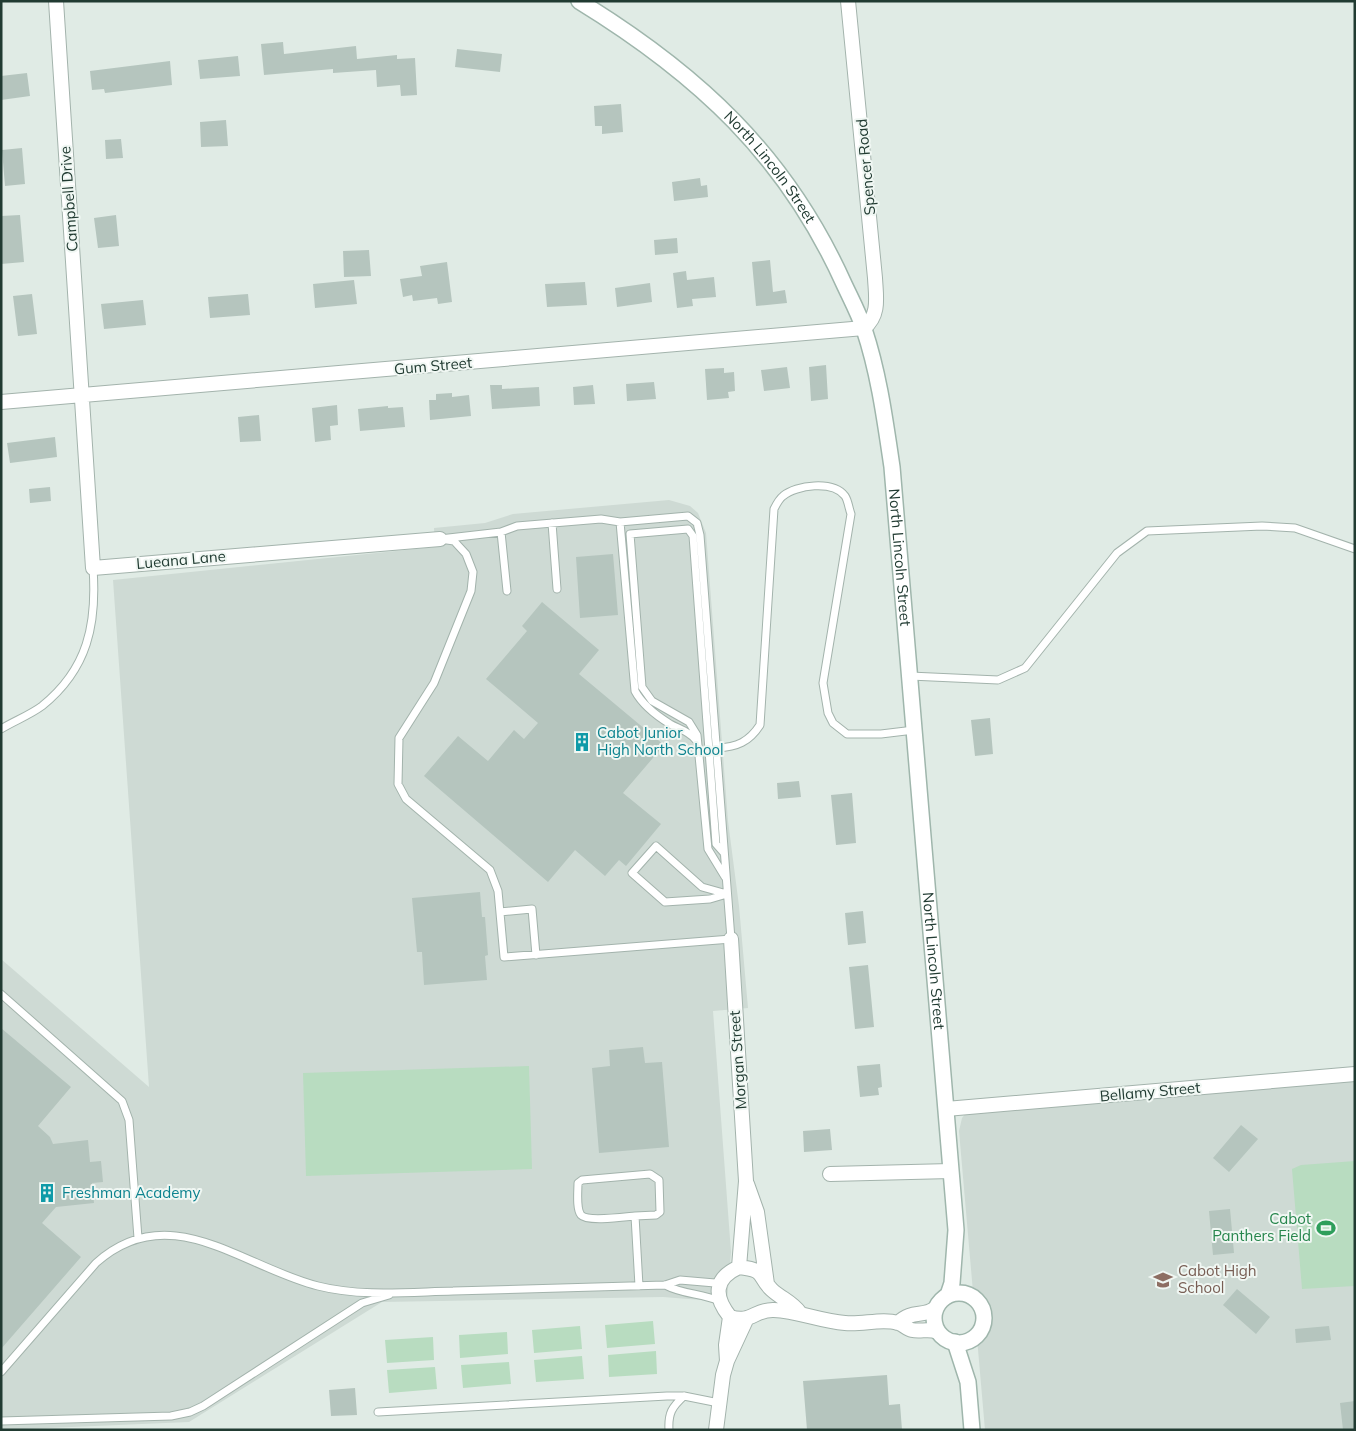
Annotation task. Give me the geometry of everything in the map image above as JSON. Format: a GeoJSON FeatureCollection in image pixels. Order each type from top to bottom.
{"type":"FeatureCollection","features":[{"type":"Feature","properties":{"kind":"street","name":"Campbell Drive"},"geometry":{"type":"LineString","coordinates":[[56,1],[82,396]]}},
{"type":"Feature","properties":{"kind":"street","name":"North Lincoln Street"},"geometry":{"type":"LineString","coordinates":[[580,1],[686,74],[757,144],[806,211],[834,263],[864,328],[882,395],[892,467],[956,1230],[964,1294]]}},
{"type":"Feature","properties":{"kind":"street","name":"Spencer Road"},"geometry":{"type":"LineString","coordinates":[[848,1],[876,286],[877,309],[871,322],[864,328]]}},
{"type":"Feature","properties":{"kind":"street","name":"Gum Street"},"geometry":{"type":"LineString","coordinates":[[1,402],[864,328]]}},
{"type":"Feature","properties":{"kind":"street"},"geometry":{"type":"LineString","coordinates":[[82,396],[94,568]]}},
{"type":"Feature","properties":{"kind":"street","name":"Lueana Lane"},"geometry":{"type":"LineString","coordinates":[[94,568],[440,539]]}},
{"type":"Feature","properties":{"kind":"street","name":"Morgan Street"},"geometry":{"type":"LineString","coordinates":[[731,939],[746,1181],[739,1267]]}},
{"type":"Feature","properties":{"kind":"street","name":"Bellamy Street"},"geometry":{"type":"LineString","coordinates":[[946,1109],[1355,1074]]}},
{"type":"Feature","properties":{"kind":"street"},"geometry":{"type":"LineString","coordinates":[[830,1174],[951,1171]]}},
{"type":"Feature","properties":{"kind":"street","name":"Morgan Street"},"geometry":{"type":"LineString","coordinates":[[746,1181],[757,1212],[770,1297],[765,1311]]}},
{"type":"Feature","properties":{"kind":"street","name":"North Lincoln Street"},"geometry":{"type":"LineString","coordinates":[[948,1296],[952,1283],[956,1230]]}},
{"type":"Feature","properties":{"kind":"street"},"geometry":{"type":"LineString","coordinates":[[727,1361],[726,1345],[730,1317],[719,1301],[719,1287],[722,1280],[739,1267],[751,1268],[760,1273],[768,1285],[792,1303],[800,1313]]}},
{"type":"Feature","properties":{"kind":"street"},"geometry":{"type":"LineString","coordinates":[[898,1323],[907,1315],[929,1312],[948,1296],[964,1294],[978,1302],[983,1316],[980,1331],[960,1342]]}},
{"type":"Feature","properties":{"kind":"street"},"geometry":{"type":"LineString","coordinates":[[936,1308],[934,1320],[938,1332]]}},
{"type":"Feature","properties":{"kind":"street"},"geometry":{"type":"LineString","coordinates":[[730,1317],[746,1320],[765,1311],[800,1313],[815,1319],[847,1324],[898,1323],[911,1330],[933,1330],[960,1342]]}},
{"type":"Feature","properties":{"kind":"street"},"geometry":{"type":"LineString","coordinates":[[716,1430],[727,1361],[746,1320]]}},
{"type":"Feature","properties":{"kind":"street"},"geometry":{"type":"LineString","coordinates":[[960,1342],[968,1382],[972,1430]]}},
{"type":"Feature","properties":{"kind":"lane"},"geometry":{"type":"LineString","coordinates":[[717,748],[736,747],[752,737],[760,725],[774,509],[782,496],[796,489],[824,486],[835,489],[845,496],[851,514],[824,683],[833,724],[846,734],[881,734],[915,730]]}},
{"type":"Feature","properties":{"kind":"lane"},"geometry":{"type":"LineString","coordinates":[[688,516],[697,523],[700,535],[731,939],[504,957],[498,890],[490,870],[406,799],[398,784],[399,738],[434,683],[471,591],[473,572],[466,554],[454,541],[440,539],[501,532],[517,526],[601,519],[620,522],[688,516]]}},
{"type":"Feature","properties":{"kind":"lane"},"geometry":{"type":"LineString","coordinates":[[620,522],[635,692],[640,700],[670,724],[692,735],[699,744]]}},
{"type":"Feature","properties":{"kind":"lane"},"geometry":{"type":"LineString","coordinates":[[552,524],[557,589]]}},
{"type":"Feature","properties":{"kind":"lane"},"geometry":{"type":"LineString","coordinates":[[910,676],[998,680],[1025,668],[1117,553],[1147,531],[1262,526],[1295,528],[1355,550]]}},
{"type":"Feature","properties":{"kind":"lane"},"geometry":{"type":"LineString","coordinates":[[724,853],[716,844],[693,536],[688,529],[630,534],[642,687],[652,701],[689,722],[697,735],[708,849],[726,880]]}},
{"type":"Feature","properties":{"kind":"lane"},"geometry":{"type":"LineString","coordinates":[[501,532],[507,590]]}},
{"type":"Feature","properties":{"kind":"lane"},"geometry":{"type":"LineString","coordinates":[[1,729],[41,706],[66,682],[83,657],[92,629],[95,590],[94,568]]}},
{"type":"Feature","properties":{"kind":"lane"},"geometry":{"type":"LineString","coordinates":[[656,846],[702,887],[728,894],[710,899],[665,902],[632,872],[656,846]]}},
{"type":"Feature","properties":{"kind":"lane"},"geometry":{"type":"LineString","coordinates":[[500,912],[532,909],[536,955]]}},
{"type":"Feature","properties":{"kind":"lane"},"geometry":{"type":"LineString","coordinates":[[1,994],[122,1101],[129,1120],[138,1238]]}},
{"type":"Feature","properties":{"kind":"lane"},"geometry":{"type":"LineString","coordinates":[[655,1175],[659,1180],[660,1212],[656,1215],[635,1216],[590,1219],[582,1216],[579,1212],[578,1183],[582,1180],[655,1175]]}},
{"type":"Feature","properties":{"kind":"lane"},"geometry":{"type":"LineString","coordinates":[[635,1216],[639,1286]]}},
{"type":"Feature","properties":{"kind":"lane"},"geometry":{"type":"LineString","coordinates":[[1,1372],[96,1263],[109,1251],[138,1238],[159,1234],[180,1235],[207,1243],[317,1286],[399,1292],[639,1286],[665,1285],[680,1280],[715,1283],[722,1280]]}},
{"type":"Feature","properties":{"kind":"lane"},"geometry":{"type":"LineString","coordinates":[[665,1285],[679,1292],[710,1297],[719,1301]]}},
{"type":"Feature","properties":{"kind":"lane"},"geometry":{"type":"LineString","coordinates":[[1,1421],[171,1416],[190,1412],[285,1354],[362,1303],[399,1292]]}},
{"type":"Feature","properties":{"kind":"lane"},"geometry":{"type":"LineString","coordinates":[[378,1412],[684,1396],[719,1403]]}},
{"type":"Feature","properties":{"kind":"lane"},"geometry":{"type":"LineString","coordinates":[[669,1430],[669,1414],[672,1408],[684,1396]]}},
{"type":"Feature","properties":{"kind":"shaded area"},"geometry":{"type":"Polygon","coordinates":[[[669,500],[690,506],[698,513],[706,533],[728,821],[739,906],[748,1008],[713,1011],[731,1252],[727,1302],[663,1297],[382,1302],[189,1422],[1,1430],[1,959],[149,1087],[113,580],[435,547],[434,528],[485,523],[513,514],[669,500]]]}},
{"type":"Feature","properties":{"kind":"shaded area","name":"Cabot High School"},"geometry":{"type":"Polygon","coordinates":[[[1355,1075],[1355,1430],[985,1430],[959,1131],[962,1118],[966,1113],[1355,1075]]]}},
{"type":"Feature","properties":{"kind":"green space"},"geometry":{"type":"Polygon","coordinates":[[[529,1066],[532,1169],[306,1176],[303,1073],[529,1066]]]}},
{"type":"Feature","properties":{"kind":"green space","name":"Cabot Panthers Field"},"geometry":{"type":"Polygon","coordinates":[[[1355,1161],[1355,1286],[1302,1289],[1292,1169],[1301,1165],[1355,1161]]]}},
{"type":"Feature","properties":{"kind":"green space"},"geometry":{"type":"Polygon","coordinates":[[[653,1321],[655,1344],[607,1348],[605,1325],[653,1321]]]}},
{"type":"Feature","properties":{"kind":"green space"},"geometry":{"type":"Polygon","coordinates":[[[580,1326],[582,1349],[534,1353],[532,1330],[580,1326]]]}},
{"type":"Feature","properties":{"kind":"green space"},"geometry":{"type":"Polygon","coordinates":[[[507,1332],[508,1354],[460,1358],[459,1335],[507,1332]]]}},
{"type":"Feature","properties":{"kind":"green space"},"geometry":{"type":"Polygon","coordinates":[[[433,1337],[434,1360],[387,1363],[385,1340],[433,1337]]]}},
{"type":"Feature","properties":{"kind":"green space"},"geometry":{"type":"Polygon","coordinates":[[[656,1351],[657,1374],[609,1377],[608,1355],[656,1351]]]}},
{"type":"Feature","properties":{"kind":"green space"},"geometry":{"type":"Polygon","coordinates":[[[582,1356],[584,1379],[536,1382],[534,1360],[582,1356]]]}},
{"type":"Feature","properties":{"kind":"green space"},"geometry":{"type":"Polygon","coordinates":[[[509,1362],[511,1384],[463,1388],[461,1365],[509,1362]]]}},
{"type":"Feature","properties":{"kind":"green space"},"geometry":{"type":"Polygon","coordinates":[[[435,1367],[437,1389],[389,1393],[387,1370],[435,1367]]]}},
{"type":"Feature","properties":{"kind":"building"},"geometry":{"type":"Polygon","coordinates":[[[283,42],[284,54],[356,46],[357,59],[397,55],[397,59],[415,58],[417,95],[401,96],[400,85],[377,87],[376,70],[333,73],[333,69],[264,75],[261,44],[283,42]]]}},
{"type":"Feature","properties":{"kind":"building"},"geometry":{"type":"Polygon","coordinates":[[[457,49],[502,54],[500,72],[455,67],[457,49]]]}},
{"type":"Feature","properties":{"kind":"building"},"geometry":{"type":"Polygon","coordinates":[[[238,56],[240,76],[200,79],[198,60],[238,56]]]}},
{"type":"Feature","properties":{"kind":"building"},"geometry":{"type":"Polygon","coordinates":[[[170,61],[172,85],[105,93],[104,89],[92,90],[90,71],[170,61]]]}},
{"type":"Feature","properties":{"kind":"building"},"geometry":{"type":"Polygon","coordinates":[[[27,73],[30,96],[1,100],[1,76],[27,73]]]}},
{"type":"Feature","properties":{"kind":"building"},"geometry":{"type":"Polygon","coordinates":[[[621,104],[623,132],[602,134],[602,126],[595,126],[594,106],[621,104]]]}},
{"type":"Feature","properties":{"kind":"building"},"geometry":{"type":"Polygon","coordinates":[[[226,120],[228,146],[201,147],[200,122],[226,120]]]}},
{"type":"Feature","properties":{"kind":"building"},"geometry":{"type":"Polygon","coordinates":[[[121,139],[123,158],[106,159],[105,140],[121,139]]]}},
{"type":"Feature","properties":{"kind":"building"},"geometry":{"type":"Polygon","coordinates":[[[22,148],[25,184],[5,186],[2,150],[22,148]]]}},
{"type":"Feature","properties":{"kind":"building"},"geometry":{"type":"Polygon","coordinates":[[[700,178],[701,186],[707,185],[708,197],[674,201],[672,182],[700,178]]]}},
{"type":"Feature","properties":{"kind":"building"},"geometry":{"type":"Polygon","coordinates":[[[20,215],[24,262],[1,264],[1,216],[20,215]]]}},
{"type":"Feature","properties":{"kind":"building"},"geometry":{"type":"Polygon","coordinates":[[[116,215],[119,246],[98,248],[94,218],[116,215]]]}},
{"type":"Feature","properties":{"kind":"building"},"geometry":{"type":"Polygon","coordinates":[[[677,238],[678,253],[655,255],[654,240],[677,238]]]}},
{"type":"Feature","properties":{"kind":"building"},"geometry":{"type":"Polygon","coordinates":[[[369,250],[371,276],[344,277],[343,251],[369,250]]]}},
{"type":"Feature","properties":{"kind":"building"},"geometry":{"type":"Polygon","coordinates":[[[770,260],[773,292],[785,290],[787,303],[756,306],[752,262],[770,260]]]}},
{"type":"Feature","properties":{"kind":"building"},"geometry":{"type":"Polygon","coordinates":[[[447,262],[452,302],[438,304],[437,298],[413,301],[412,295],[403,297],[400,279],[422,276],[420,266],[447,262]]]}},
{"type":"Feature","properties":{"kind":"building"},"geometry":{"type":"Polygon","coordinates":[[[686,271],[687,280],[714,277],[716,297],[692,299],[693,306],[677,308],[673,273],[686,271]]]}},
{"type":"Feature","properties":{"kind":"building"},"geometry":{"type":"Polygon","coordinates":[[[354,280],[357,304],[315,308],[313,284],[354,280]]]}},
{"type":"Feature","properties":{"kind":"building"},"geometry":{"type":"Polygon","coordinates":[[[585,282],[587,305],[547,307],[545,284],[585,282]]]}},
{"type":"Feature","properties":{"kind":"building"},"geometry":{"type":"Polygon","coordinates":[[[650,283],[652,302],[617,307],[615,288],[650,283]]]}},
{"type":"Feature","properties":{"kind":"building"},"geometry":{"type":"Polygon","coordinates":[[[32,294],[37,334],[18,336],[13,296],[32,294]]]}},
{"type":"Feature","properties":{"kind":"building"},"geometry":{"type":"Polygon","coordinates":[[[248,294],[250,315],[210,318],[208,297],[248,294]]]}},
{"type":"Feature","properties":{"kind":"building"},"geometry":{"type":"Polygon","coordinates":[[[143,300],[146,325],[104,329],[101,304],[143,300]]]}},
{"type":"Feature","properties":{"kind":"building"},"geometry":{"type":"Polygon","coordinates":[[[826,365],[828,399],[811,401],[809,367],[826,365]]]}},
{"type":"Feature","properties":{"kind":"building"},"geometry":{"type":"Polygon","coordinates":[[[787,367],[790,388],[764,391],[761,370],[787,367]]]}},
{"type":"Feature","properties":{"kind":"building"},"geometry":{"type":"Polygon","coordinates":[[[724,368],[724,373],[734,372],[735,391],[728,392],[729,398],[707,400],[705,369],[724,368]]]}},
{"type":"Feature","properties":{"kind":"building"},"geometry":{"type":"Polygon","coordinates":[[[654,382],[656,399],[627,401],[626,384],[654,382]]]}},
{"type":"Feature","properties":{"kind":"building"},"geometry":{"type":"Polygon","coordinates":[[[490,385],[502,385],[502,389],[539,387],[540,406],[492,409],[490,385]]]}},
{"type":"Feature","properties":{"kind":"building"},"geometry":{"type":"Polygon","coordinates":[[[593,385],[595,404],[574,405],[573,387],[593,385]]]}},
{"type":"Feature","properties":{"kind":"building"},"geometry":{"type":"Polygon","coordinates":[[[452,393],[452,397],[469,395],[471,416],[430,420],[429,400],[436,400],[436,394],[452,393]]]}},
{"type":"Feature","properties":{"kind":"building"},"geometry":{"type":"Polygon","coordinates":[[[337,405],[338,425],[330,426],[331,440],[315,442],[312,408],[337,405]]]}},
{"type":"Feature","properties":{"kind":"building"},"geometry":{"type":"Polygon","coordinates":[[[388,406],[388,408],[403,407],[405,427],[360,431],[358,409],[388,406]]]}},
{"type":"Feature","properties":{"kind":"building"},"geometry":{"type":"Polygon","coordinates":[[[259,415],[261,441],[240,442],[238,417],[259,415]]]}},
{"type":"Feature","properties":{"kind":"building"},"geometry":{"type":"Polygon","coordinates":[[[55,437],[57,457],[10,463],[7,443],[55,437]]]}},
{"type":"Feature","properties":{"kind":"building"},"geometry":{"type":"Polygon","coordinates":[[[50,487],[51,501],[30,503],[29,489],[50,487]]]}},
{"type":"Feature","properties":{"kind":"building"},"geometry":{"type":"Polygon","coordinates":[[[613,554],[618,615],[580,618],[576,557],[613,554]]]}},
{"type":"Feature","properties":{"kind":"building","name":"Cabot Junior High North School"},"geometry":{"type":"Polygon","coordinates":[[[542,602],[599,650],[579,674],[664,745],[623,793],[661,824],[626,866],[619,860],[605,876],[575,850],[548,882],[424,776],[458,736],[488,761],[514,730],[524,739],[538,723],[486,679],[527,631],[522,626],[542,602]]]}},
{"type":"Feature","properties":{"kind":"building"},"geometry":{"type":"Polygon","coordinates":[[[990,718],[993,754],[975,756],[971,720],[990,718]]]}},
{"type":"Feature","properties":{"kind":"building"},"geometry":{"type":"Polygon","coordinates":[[[799,781],[801,797],[778,799],[777,783],[799,781]]]}},
{"type":"Feature","properties":{"kind":"building"},"geometry":{"type":"Polygon","coordinates":[[[852,793],[856,843],[836,845],[831,795],[852,793]]]}},
{"type":"Feature","properties":{"kind":"building"},"geometry":{"type":"Polygon","coordinates":[[[480,892],[482,917],[485,917],[488,955],[485,956],[487,980],[424,985],[422,952],[417,952],[412,898],[480,892]]]}},
{"type":"Feature","properties":{"kind":"building"},"geometry":{"type":"Polygon","coordinates":[[[863,911],[866,943],[848,945],[845,913],[863,911]]]}},
{"type":"Feature","properties":{"kind":"building"},"geometry":{"type":"Polygon","coordinates":[[[868,965],[874,1027],[855,1029],[849,967],[868,965]]]}},
{"type":"Feature","properties":{"kind":"building","name":"Freshman Academy"},"geometry":{"type":"Polygon","coordinates":[[[1,1028],[71,1087],[38,1126],[50,1137],[53,1144],[88,1140],[90,1162],[101,1161],[103,1182],[92,1183],[94,1203],[56,1207],[42,1223],[81,1257],[1,1349],[1,1028]]]}},
{"type":"Feature","properties":{"kind":"building"},"geometry":{"type":"Polygon","coordinates":[[[643,1047],[645,1063],[662,1062],[669,1147],[599,1153],[592,1068],[610,1066],[609,1050],[643,1047]]]}},
{"type":"Feature","properties":{"kind":"building"},"geometry":{"type":"Polygon","coordinates":[[[880,1064],[882,1087],[878,1088],[879,1095],[860,1097],[857,1066],[880,1064]]]}},
{"type":"Feature","properties":{"kind":"building"},"geometry":{"type":"Polygon","coordinates":[[[1241,1125],[1258,1139],[1229,1172],[1213,1158],[1241,1125]]]}},
{"type":"Feature","properties":{"kind":"building"},"geometry":{"type":"Polygon","coordinates":[[[830,1129],[832,1150],[804,1152],[803,1131],[830,1129]]]}},
{"type":"Feature","properties":{"kind":"building"},"geometry":{"type":"Polygon","coordinates":[[[1230,1209],[1234,1253],[1213,1255],[1209,1211],[1230,1209]]]}},
{"type":"Feature","properties":{"kind":"building"},"geometry":{"type":"Polygon","coordinates":[[[1237,1289],[1270,1317],[1256,1334],[1223,1305],[1237,1289]]]}},
{"type":"Feature","properties":{"kind":"building"},"geometry":{"type":"Polygon","coordinates":[[[1329,1326],[1331,1340],[1296,1343],[1295,1329],[1329,1326]]]}},
{"type":"Feature","properties":{"kind":"building"},"geometry":{"type":"Polygon","coordinates":[[[887,1375],[889,1405],[900,1404],[902,1430],[807,1430],[803,1381],[887,1375]]]}},
{"type":"Feature","properties":{"kind":"building"},"geometry":{"type":"Polygon","coordinates":[[[355,1388],[357,1415],[331,1416],[329,1390],[355,1388]]]}},
{"type":"Feature","properties":{"kind":"building"},"geometry":{"type":"Polygon","coordinates":[[[1355,1401],[1355,1430],[1343,1430],[1340,1403],[1355,1401]]]}},
{"type":"Feature","properties":{"kind":"place","name":"Cabot Junior High North School"},"geometry":{"type":"Point","coordinates":[582,742]}},
{"type":"Feature","properties":{"kind":"place","name":"Freshman Academy"},"geometry":{"type":"Point","coordinates":[47,1193]}},
{"type":"Feature","properties":{"kind":"place","name":"Cabot Panthers Field"},"geometry":{"type":"Point","coordinates":[1326,1228]}},
{"type":"Feature","properties":{"kind":"place","name":"Cabot High School"},"geometry":{"type":"Point","coordinates":[1163,1280]}}]}
